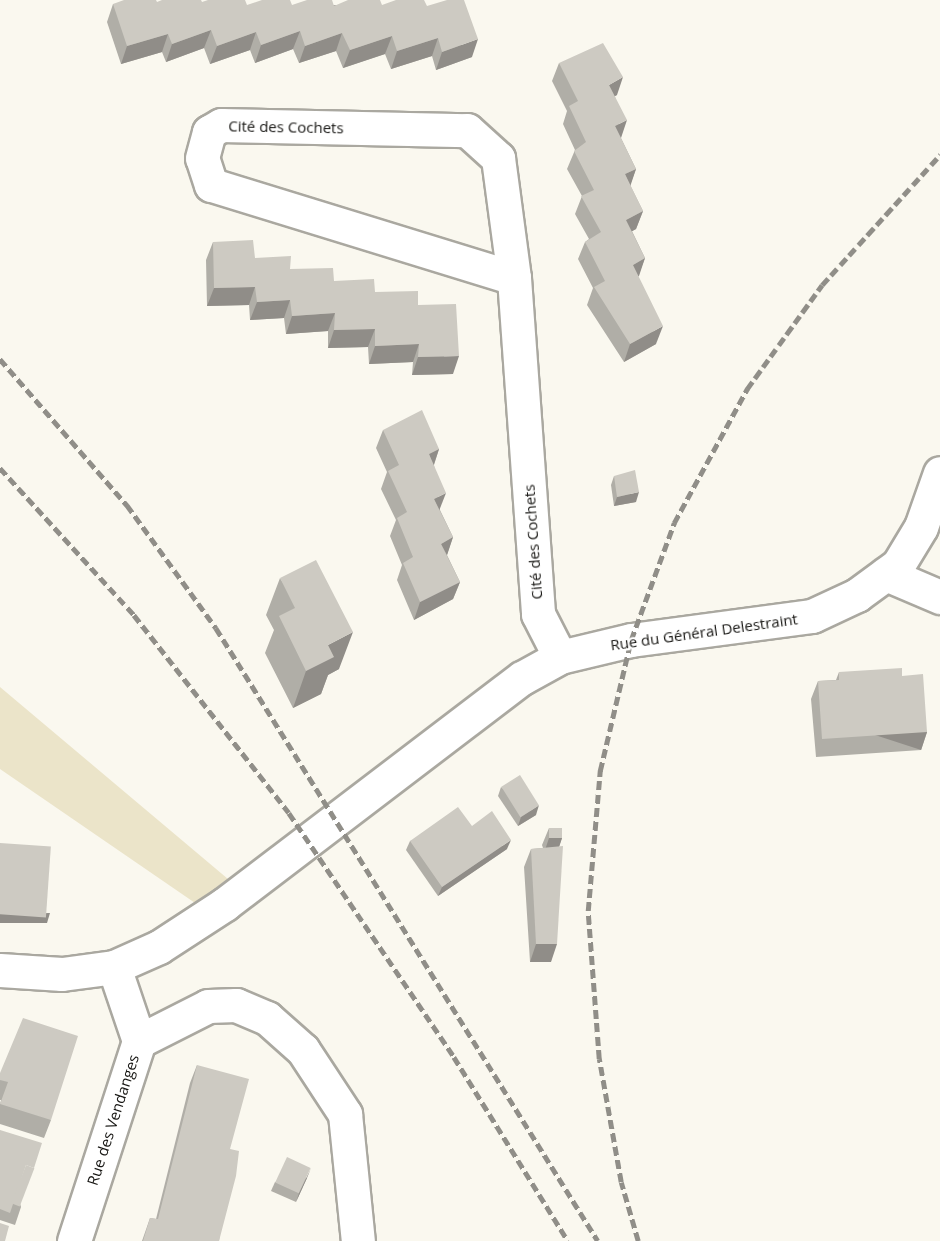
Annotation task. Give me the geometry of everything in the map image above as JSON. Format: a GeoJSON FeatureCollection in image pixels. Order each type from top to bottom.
{"type":"FeatureCollection","features":[{"type":"Feature","properties":{"kind":"street","name":"Cité des Cochets"},"geometry":{"type":"LineString","coordinates":[[514,278],[211,185],[202,158],[209,132],[221,125],[467,130],[498,158],[514,278],[538,614],[560,657]]}},
{"type":"Feature","properties":{"kind":"street","name":"Rue du Général Delestraint"},"geometry":{"type":"LineString","coordinates":[[0,970],[63,974],[114,967],[159,947],[225,904],[522,678],[560,657],[630,640],[813,616],[898,565],[921,527],[940,473]]}},
{"type":"Feature","properties":{"kind":"street"},"geometry":{"type":"LineString","coordinates":[[886,574],[940,597]]}},
{"type":"Feature","properties":{"kind":"street","name":"Rue des Vendanges"},"geometry":{"type":"LineString","coordinates":[[74,1241],[139,1041],[114,967]]}},
{"type":"Feature","properties":{"kind":"street"},"geometry":{"type":"LineString","coordinates":[[139,1041],[208,1005],[236,1005],[267,1018],[303,1050],[345,1114],[358,1241]]}},
{"type":"Feature","properties":{"kind":"shaded area"},"geometry":{"type":"Polygon","coordinates":[[[0,687],[228,879],[198,905],[0,769],[0,687]]]}},
{"type":"Feature","properties":{"kind":"building"},"geometry":{"type":"Polygon","coordinates":[[[124,0],[156,0],[157,2],[201,0],[202,2],[245,0],[247,5],[262,0],[290,0],[292,5],[307,0],[332,0],[334,6],[348,0],[380,0],[382,5],[396,0],[424,0],[427,6],[447,0],[464,0],[478,39],[442,52],[438,38],[397,51],[392,36],[350,50],[342,33],[305,46],[300,31],[261,45],[256,32],[217,46],[211,30],[172,44],[168,34],[127,46],[113,4],[124,0]]]}},
{"type":"Feature","properties":{"kind":"building"},"geometry":{"type":"Polygon","coordinates":[[[603,43],[623,77],[609,85],[627,120],[615,126],[636,169],[625,174],[643,211],[626,220],[645,258],[633,265],[663,326],[630,344],[594,287],[605,281],[585,242],[601,232],[581,196],[594,190],[574,151],[586,142],[569,106],[578,101],[559,63],[603,43]]]}},
{"type":"Feature","properties":{"kind":"building"},"geometry":{"type":"Polygon","coordinates":[[[253,240],[255,258],[291,256],[290,269],[333,268],[334,281],[374,279],[375,292],[418,291],[418,305],[456,304],[459,356],[418,357],[419,344],[375,346],[375,329],[334,330],[335,313],[292,316],[290,300],[257,302],[255,287],[214,288],[213,242],[253,240]]]}},
{"type":"Feature","properties":{"kind":"building"},"geometry":{"type":"Polygon","coordinates":[[[422,410],[439,449],[429,454],[446,493],[434,499],[453,537],[441,544],[460,582],[420,602],[403,563],[413,557],[397,518],[407,512],[388,471],[399,465],[383,430],[422,410]]]}},
{"type":"Feature","properties":{"kind":"building"},"geometry":{"type":"Polygon","coordinates":[[[635,470],[639,492],[617,497],[614,476],[635,470]]]}},
{"type":"Feature","properties":{"kind":"building"},"geometry":{"type":"Polygon","coordinates":[[[316,560],[353,632],[328,645],[334,657],[306,671],[279,616],[295,608],[280,578],[316,560]]]}},
{"type":"Feature","properties":{"kind":"building"},"geometry":{"type":"Polygon","coordinates":[[[902,668],[902,676],[923,674],[927,732],[822,739],[818,681],[839,680],[839,672],[902,668]]]}},
{"type":"Feature","properties":{"kind":"building"},"geometry":{"type":"Polygon","coordinates":[[[520,775],[539,806],[520,817],[501,787],[520,775]]]}},
{"type":"Feature","properties":{"kind":"building"},"geometry":{"type":"Polygon","coordinates":[[[458,807],[472,826],[492,811],[511,840],[442,887],[410,841],[458,807]]]}},
{"type":"Feature","properties":{"kind":"building"},"geometry":{"type":"Polygon","coordinates":[[[549,828],[562,828],[562,838],[549,838],[549,828]]]}},
{"type":"Feature","properties":{"kind":"building"},"geometry":{"type":"Polygon","coordinates":[[[0,843],[51,847],[46,917],[0,914],[0,843]]]}},
{"type":"Feature","properties":{"kind":"building"},"geometry":{"type":"Polygon","coordinates":[[[563,846],[557,944],[536,944],[531,849],[563,846]]]}},
{"type":"Feature","properties":{"kind":"building"},"geometry":{"type":"Polygon","coordinates":[[[23,1018],[78,1036],[51,1120],[0,1104],[8,1082],[0,1080],[0,1073],[23,1018]]]}},
{"type":"Feature","properties":{"kind":"building"},"geometry":{"type":"Polygon","coordinates":[[[197,1065],[249,1079],[230,1149],[239,1151],[236,1176],[219,1241],[143,1241],[150,1218],[158,1219],[197,1065]]]}},
{"type":"Feature","properties":{"kind":"building"},"geometry":{"type":"Polygon","coordinates":[[[0,1130],[42,1143],[34,1168],[26,1165],[10,1213],[0,1209],[0,1130]]]}},
{"type":"Feature","properties":{"kind":"building"},"geometry":{"type":"Polygon","coordinates":[[[287,1157],[311,1168],[299,1193],[275,1182],[287,1157]]]}},
{"type":"Feature","properties":{"kind":"building"},"geometry":{"type":"Polygon","coordinates":[[[26,1165],[34,1168],[20,1207],[11,1203],[26,1165]]]}},
{"type":"Feature","properties":{"kind":"building"},"geometry":{"type":"Polygon","coordinates":[[[0,1223],[9,1226],[5,1241],[0,1241],[0,1223]]]}},
{"type":"Feature","properties":{"kind":"railway"},"geometry":{"type":"LineString","coordinates":[[638,1241],[621,1182],[599,1059],[588,911],[600,771],[631,640],[674,523],[747,389],[822,285],[940,155]]}},
{"type":"Feature","properties":{"kind":"railway"},"geometry":{"type":"LineString","coordinates":[[0,359],[127,505],[216,628],[598,1241]]}},
{"type":"Feature","properties":{"kind":"railway"},"geometry":{"type":"LineString","coordinates":[[0,468],[134,615],[289,813],[454,1057],[568,1241]]}}]}
